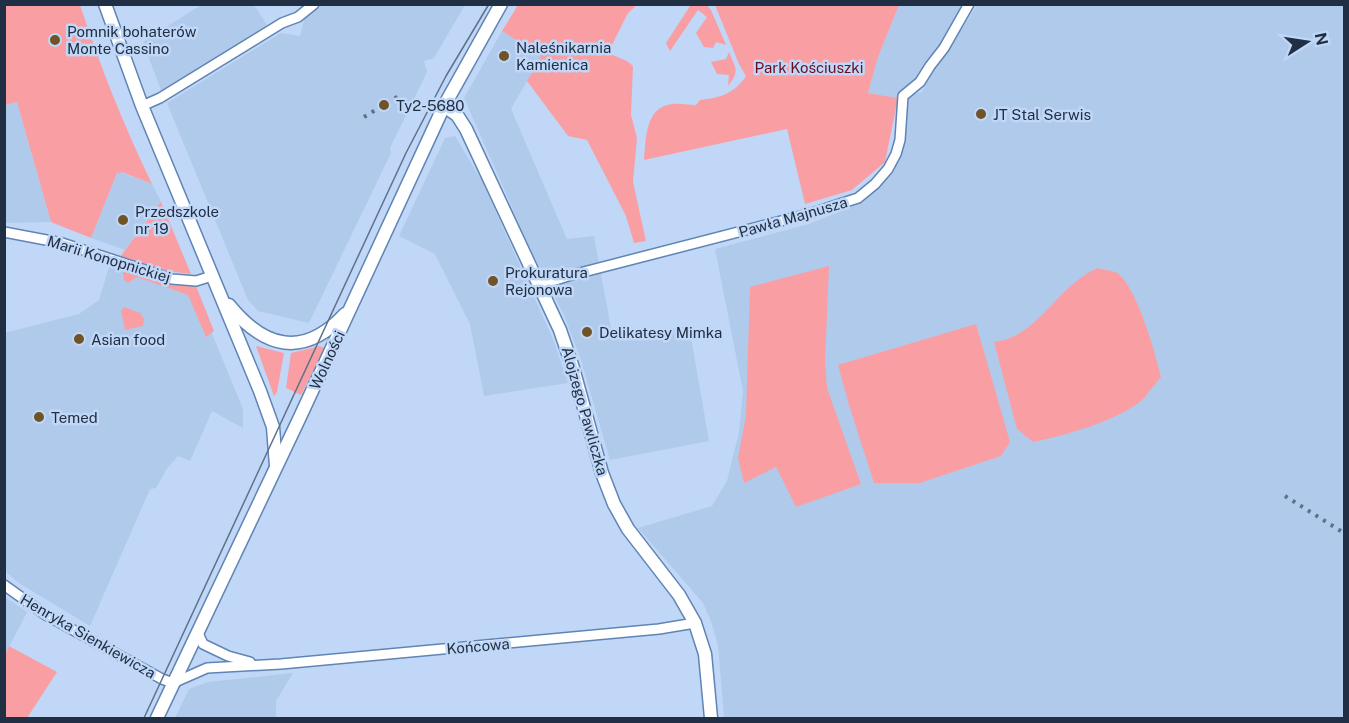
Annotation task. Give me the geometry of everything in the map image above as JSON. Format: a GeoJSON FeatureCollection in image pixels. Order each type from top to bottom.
{"type":"FeatureCollection","features":[{"type":"Feature","properties":{"kind":"street"},"geometry":{"type":"LineString","coordinates":[[105,4],[142,106],[265,403],[273,427],[276,467]]}},
{"type":"Feature","properties":{"kind":"street"},"geometry":{"type":"LineString","coordinates":[[142,106],[160,98],[282,23],[298,17],[314,4]]}},
{"type":"Feature","properties":{"kind":"street","name":"Wolności"},"geometry":{"type":"LineString","coordinates":[[158,718],[444,106],[501,4]]}},
{"type":"Feature","properties":{"kind":"street","name":"Pawła Majnusza"},"geometry":{"type":"LineString","coordinates":[[540,285],[812,213],[858,198],[888,169],[900,140],[903,96],[920,82],[944,48],[969,4]]}},
{"type":"Feature","properties":{"kind":"street","name":"Alojzego Pawliczka"},"geometry":{"type":"LineString","coordinates":[[444,106],[457,115],[466,129],[566,344],[602,473],[614,504],[628,529],[679,595],[695,623],[705,654],[711,718]]}},
{"type":"Feature","properties":{"kind":"street","name":"Marii Konopnickiej"},"geometry":{"type":"LineString","coordinates":[[4,232],[62,243],[172,279],[196,281],[212,276]]}},
{"type":"Feature","properties":{"kind":"street"},"geometry":{"type":"LineString","coordinates":[[220,293],[242,321],[253,330],[277,342],[291,344],[323,332],[344,316],[354,301]]}},
{"type":"Feature","properties":{"kind":"street"},"geometry":{"type":"LineString","coordinates":[[265,403],[280,423],[288,423],[300,417]]}},
{"type":"Feature","properties":{"kind":"street","name":"Henryka Sienkiewicza"},"geometry":{"type":"LineString","coordinates":[[4,585],[46,615],[173,683]]}},
{"type":"Feature","properties":{"kind":"street","name":"Końcowa"},"geometry":{"type":"LineString","coordinates":[[173,683],[207,668],[261,666],[659,629],[695,623]]}},
{"type":"Feature","properties":{"kind":"street","name":"Końcowa"},"geometry":{"type":"LineString","coordinates":[[197,631],[203,644],[213,650],[261,666]]}},
{"type":"Feature","properties":{"kind":"shaded area"},"geometry":{"type":"Polygon","coordinates":[[[201,5],[254,5],[267,25],[162,93],[143,42],[201,5]]]}},
{"type":"Feature","properties":{"kind":"shaded area"},"geometry":{"type":"Polygon","coordinates":[[[323,5],[465,5],[434,58],[424,61],[427,72],[390,148],[391,153],[309,323],[258,311],[248,300],[167,103],[281,33],[300,36],[305,17],[323,5]]]}},
{"type":"Feature","properties":{"kind":"shaded area"},"geometry":{"type":"Polygon","coordinates":[[[899,5],[964,5],[918,79],[900,91],[898,98],[868,93],[878,57],[899,5]]]}},
{"type":"Feature","properties":{"kind":"shaded area"},"geometry":{"type":"Polygon","coordinates":[[[977,5],[1344,5],[1344,718],[724,718],[718,645],[703,603],[638,528],[712,506],[727,481],[739,432],[743,391],[715,249],[809,224],[864,202],[893,171],[900,159],[904,146],[907,96],[922,92],[934,68],[948,51],[977,5]]]}},
{"type":"Feature","properties":{"kind":"shaded area"},"geometry":{"type":"Polygon","coordinates":[[[502,31],[541,56],[511,109],[567,239],[594,236],[613,339],[689,326],[709,441],[610,460],[580,357],[564,315],[529,246],[464,98],[502,31]]]}},
{"type":"Feature","properties":{"kind":"shaded area"},"geometry":{"type":"Polygon","coordinates":[[[17,102],[51,222],[5,223],[5,105],[17,102]]]}},
{"type":"Feature","properties":{"kind":"shaded area"},"geometry":{"type":"Polygon","coordinates":[[[455,136],[482,181],[553,339],[568,383],[484,396],[470,324],[435,254],[399,236],[445,138],[455,136]]]}},
{"type":"Feature","properties":{"kind":"shaded area","name":"Przedszkole nr 19"},"geometry":{"type":"Polygon","coordinates":[[[118,171],[152,184],[161,202],[125,250],[91,238],[118,171]]]}},
{"type":"Feature","properties":{"kind":"shaded area"},"geometry":{"type":"Polygon","coordinates":[[[110,264],[196,295],[243,409],[243,428],[212,411],[190,461],[178,456],[168,467],[156,488],[150,489],[90,626],[19,583],[5,571],[4,333],[79,314],[99,300],[110,264]]]}},
{"type":"Feature","properties":{"kind":"shaded area"},"geometry":{"type":"Polygon","coordinates":[[[5,597],[27,612],[5,655],[5,597]]]}},
{"type":"Feature","properties":{"kind":"shaded area"},"geometry":{"type":"Polygon","coordinates":[[[293,673],[276,701],[276,718],[175,718],[189,689],[208,682],[293,673]]]}},
{"type":"Feature","properties":{"kind":"green space"},"geometry":{"type":"Polygon","coordinates":[[[706,4],[711,10],[726,45],[716,42],[713,48],[704,47],[696,33],[707,17],[698,10],[670,51],[666,43],[690,6],[706,4]]]}},
{"type":"Feature","properties":{"kind":"green space"},"geometry":{"type":"Polygon","coordinates":[[[4,5],[80,5],[113,96],[152,184],[122,172],[117,173],[91,238],[51,222],[17,102],[5,105],[4,5]]]}},
{"type":"Feature","properties":{"kind":"green space"},"geometry":{"type":"Polygon","coordinates":[[[518,5],[637,5],[628,13],[608,53],[633,66],[631,115],[637,138],[633,182],[646,241],[634,243],[626,216],[587,140],[568,136],[527,81],[541,56],[502,31],[518,5]]]}},
{"type":"Feature","properties":{"kind":"green space","name":"Park Kościuszki"},"geometry":{"type":"Polygon","coordinates":[[[715,5],[899,5],[878,57],[868,93],[898,98],[885,162],[852,190],[805,204],[787,129],[644,160],[649,125],[657,111],[663,106],[696,105],[700,100],[714,98],[732,91],[746,76],[715,5]]]}},
{"type":"Feature","properties":{"kind":"green space"},"geometry":{"type":"Polygon","coordinates":[[[729,52],[736,70],[728,86],[729,75],[717,74],[711,62],[726,59],[729,52]]]}},
{"type":"Feature","properties":{"kind":"green space"},"geometry":{"type":"Polygon","coordinates":[[[161,202],[191,274],[159,270],[120,257],[161,202]]]}},
{"type":"Feature","properties":{"kind":"green space"},"geometry":{"type":"Polygon","coordinates":[[[829,266],[825,362],[827,388],[861,484],[796,507],[776,467],[744,483],[738,458],[746,415],[750,287],[829,266]]]}},
{"type":"Feature","properties":{"kind":"green space"},"geometry":{"type":"Polygon","coordinates":[[[128,268],[158,280],[196,286],[214,331],[206,337],[188,295],[137,277],[128,283],[124,280],[123,273],[128,268]]]}},
{"type":"Feature","properties":{"kind":"green space"},"geometry":{"type":"Polygon","coordinates":[[[1098,268],[1117,273],[1131,291],[1144,321],[1161,377],[1143,399],[1120,414],[1060,436],[1033,442],[1017,429],[994,342],[1024,331],[1071,286],[1098,268]]]}},
{"type":"Feature","properties":{"kind":"green space"},"geometry":{"type":"Polygon","coordinates":[[[124,307],[140,313],[144,319],[143,326],[125,330],[121,311],[124,307]]]}},
{"type":"Feature","properties":{"kind":"green space"},"geometry":{"type":"Polygon","coordinates":[[[976,324],[1010,442],[1001,456],[920,483],[874,483],[838,365],[976,324]]]}},
{"type":"Feature","properties":{"kind":"green space"},"geometry":{"type":"Polygon","coordinates":[[[256,346],[284,353],[277,392],[274,396],[256,346]]]}},
{"type":"Feature","properties":{"kind":"green space"},"geometry":{"type":"Polygon","coordinates":[[[320,346],[324,348],[323,351],[301,395],[286,388],[291,353],[320,346]]]}},
{"type":"Feature","properties":{"kind":"green space"},"geometry":{"type":"Polygon","coordinates":[[[9,646],[57,672],[27,718],[5,718],[5,655],[9,646]]]}},
{"type":"Feature","properties":{"kind":"tram line"},"geometry":{"type":"LineString","coordinates":[[144,718],[406,153],[446,76],[489,4]]}},
{"type":"Feature","properties":{"kind":"railway"},"geometry":{"type":"LineString","coordinates":[[364,117],[402,94]]}},
{"type":"Feature","properties":{"kind":"railway"},"geometry":{"type":"LineString","coordinates":[[1285,496],[1344,533]]}},
{"type":"Feature","properties":{"kind":"place","name":"Pomnik bohaterów Monte Cassino"},"geometry":{"type":"Point","coordinates":[55,40]}},
{"type":"Feature","properties":{"kind":"place","name":"Naleśnikarnia Kamienica"},"geometry":{"type":"Point","coordinates":[504,56]}},
{"type":"Feature","properties":{"kind":"place","name":"Ty2-5680"},"geometry":{"type":"Point","coordinates":[384,105]}},
{"type":"Feature","properties":{"kind":"place","name":"JT Stal Serwis"},"geometry":{"type":"Point","coordinates":[981,114]}},
{"type":"Feature","properties":{"kind":"place","name":"Przedszkole nr 19"},"geometry":{"type":"Point","coordinates":[123,220]}},
{"type":"Feature","properties":{"kind":"place","name":"Prokuratura Rejonowa"},"geometry":{"type":"Point","coordinates":[493,281]}},
{"type":"Feature","properties":{"kind":"place","name":"Delikatesy Mimka"},"geometry":{"type":"Point","coordinates":[587,332]}},
{"type":"Feature","properties":{"kind":"place","name":"Asian food"},"geometry":{"type":"Point","coordinates":[79,339]}},
{"type":"Feature","properties":{"kind":"place","name":"Temed"},"geometry":{"type":"Point","coordinates":[39,417]}}]}
